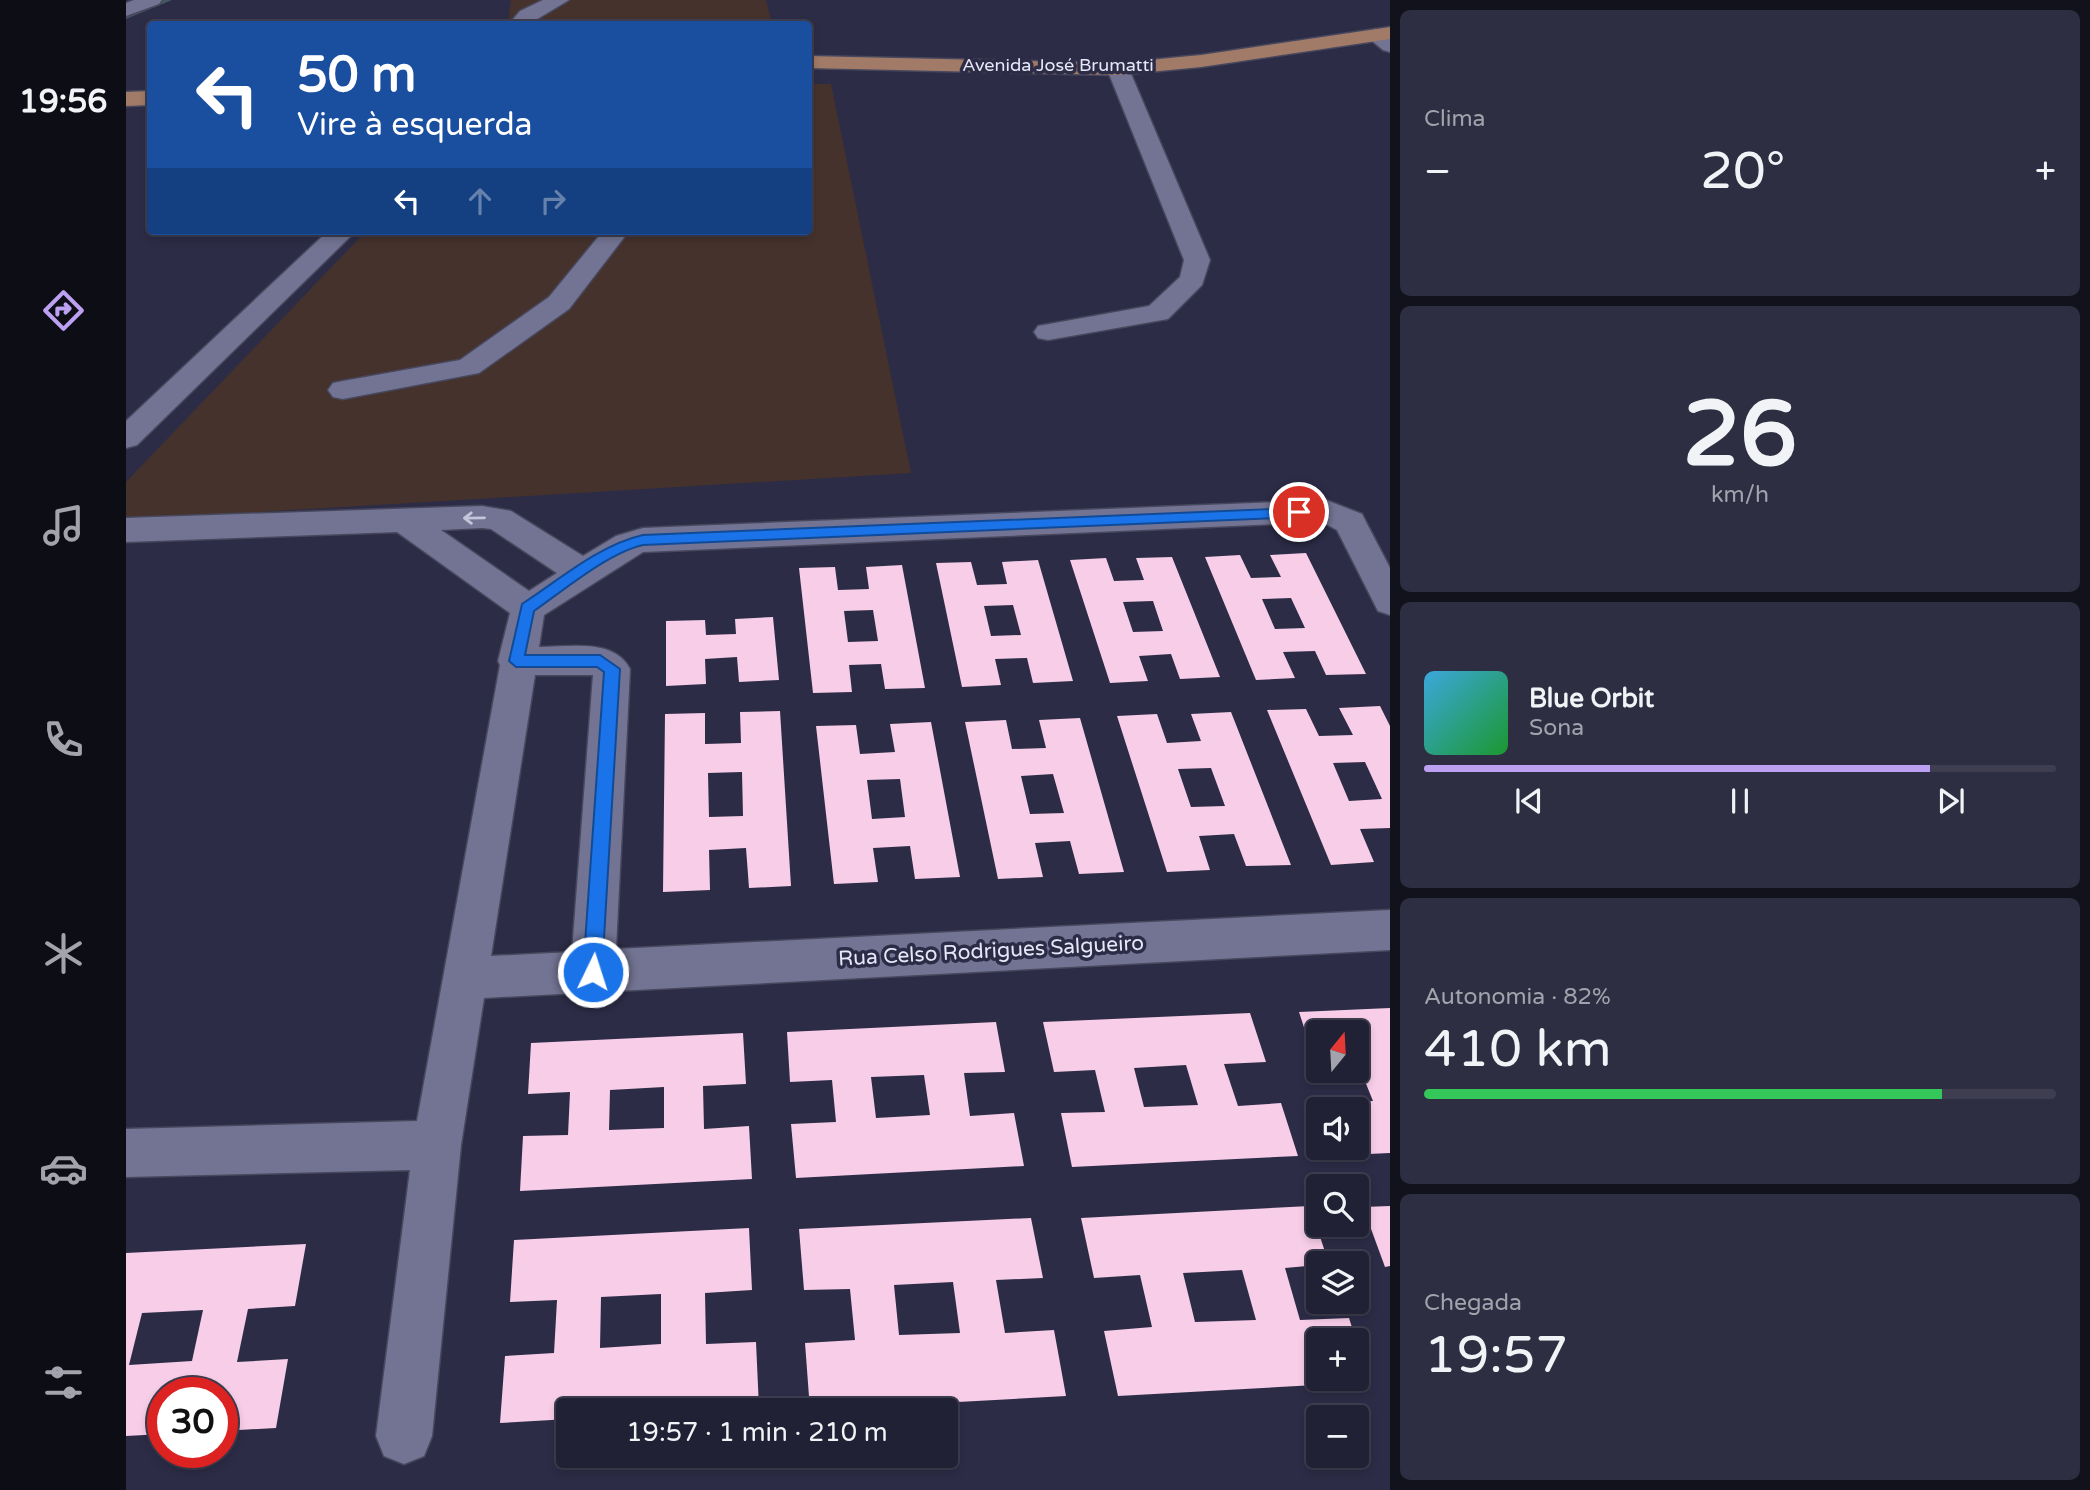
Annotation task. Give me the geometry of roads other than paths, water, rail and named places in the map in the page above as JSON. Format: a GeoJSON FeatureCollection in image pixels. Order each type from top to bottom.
{"type":"FeatureCollection","features":[{"type":"Feature","properties":{"kind":"main road","name":"Avenida José Brumatti"},"geometry":{"type":"LineString","coordinates":[[812,62],[1118,69],[1385,38]]}},
{"type":"Feature","properties":{"kind":"main road"},"geometry":{"type":"LineString","coordinates":[[126,99],[147,98]]}},
{"type":"Feature","properties":{"kind":"street"},"geometry":{"type":"LineString","coordinates":[[126,10],[152,0]]}},
{"type":"Feature","properties":{"kind":"street"},"geometry":{"type":"LineString","coordinates":[[522,21],[527,15],[559,0]]}},
{"type":"Feature","properties":{"kind":"street"},"geometry":{"type":"LineString","coordinates":[[1048,332],[1158,313],[1193,279],[1197,260],[1118,69]]}},
{"type":"Feature","properties":{"kind":"street"},"geometry":{"type":"LineString","coordinates":[[126,438],[339,235]]}},
{"type":"Feature","properties":{"kind":"street"},"geometry":{"type":"LineString","coordinates":[[343,390],[469,368],[559,303],[613,235]]}},
{"type":"Feature","properties":{"kind":"street"},"geometry":{"type":"LineString","coordinates":[[404,1436],[437,1145],[527,608],[628,544],[643,540],[1326,511],[1350,522],[1390,601]]}},
{"type":"Feature","properties":{"kind":"street"},"geometry":{"type":"LineString","coordinates":[[126,530],[499,519],[582,572]]}},
{"type":"Feature","properties":{"kind":"street"},"geometry":{"type":"LineString","coordinates":[[405,521],[527,608]]}},
{"type":"Feature","properties":{"kind":"street"},"geometry":{"type":"LineString","coordinates":[[516,661],[600,661],[612,669],[593,972]]}},
{"type":"Feature","properties":{"kind":"street","name":"Rua Celso Rodrigues Salgueiro"},"geometry":{"type":"LineString","coordinates":[[466,978],[1390,930]]}},
{"type":"Feature","properties":{"kind":"street"},"geometry":{"type":"LineString","coordinates":[[126,1153],[437,1145]]}},
{"type":"Feature","properties":{"kind":"waterway"},"geometry":{"type":"LineString","coordinates":[[126,17],[168,0]]}}]}
